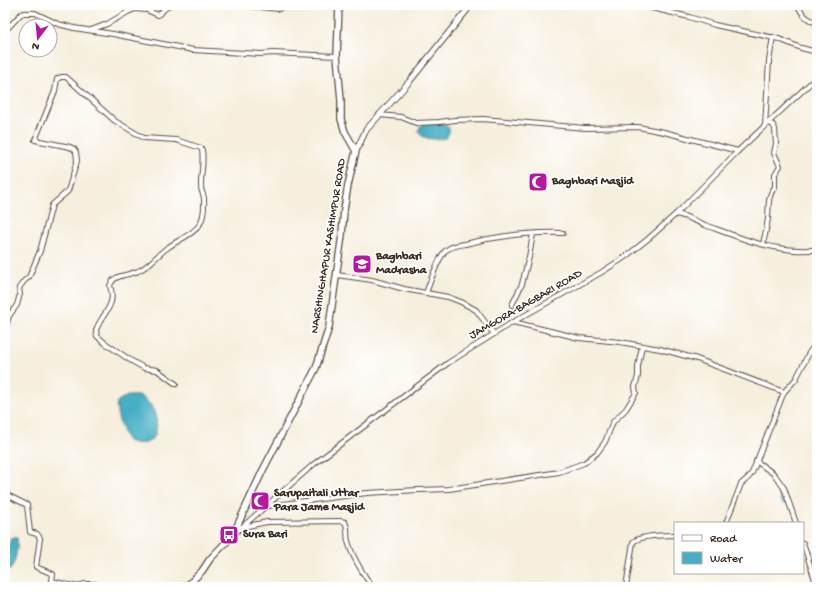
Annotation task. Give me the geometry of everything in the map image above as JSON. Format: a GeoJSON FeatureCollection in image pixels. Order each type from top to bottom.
{"type":"FeatureCollection","features":[{"type":"Feature","properties":{"kind":"main road"},"geometry":{"type":"LineString","coordinates":[[339,5],[337,56],[341,100],[341,122],[356,151]]}},
{"type":"Feature","properties":{"kind":"main road","name":"NARSHINGHAPUR KASHIMPUR ROAD"},"geometry":{"type":"LineString","coordinates":[[183,587],[189,584],[202,571],[210,559],[233,535],[262,472],[316,368],[329,327],[337,275],[344,210],[356,151]]}},
{"type":"Feature","properties":{"kind":"street"},"geometry":{"type":"LineString","coordinates":[[91,30],[107,24],[128,12],[139,9],[158,15],[169,5]]}},
{"type":"Feature","properties":{"kind":"street"},"geometry":{"type":"LineString","coordinates":[[241,5],[279,9]]}},
{"type":"Feature","properties":{"kind":"street","name":"NARSHINGHAPUR KASHIMPUR ROAD"},"geometry":{"type":"LineString","coordinates":[[356,151],[366,130],[409,82],[471,5]]}},
{"type":"Feature","properties":{"kind":"street"},"geometry":{"type":"LineString","coordinates":[[640,5],[651,6],[728,28],[773,37],[801,48],[817,52]]}},
{"type":"Feature","properties":{"kind":"street"},"geometry":{"type":"LineString","coordinates":[[798,5],[800,11],[808,19],[817,23]]}},
{"type":"Feature","properties":{"kind":"street"},"geometry":{"type":"LineString","coordinates":[[5,31],[18,17],[24,13],[35,13],[58,24],[203,51],[337,56]]}},
{"type":"Feature","properties":{"kind":"street"},"geometry":{"type":"LineString","coordinates":[[765,126],[769,61],[773,37]]}},
{"type":"Feature","properties":{"kind":"street"},"geometry":{"type":"LineString","coordinates":[[5,329],[9,316],[17,305],[20,294],[19,288],[28,277],[40,251],[52,205],[68,191],[77,162],[76,152],[74,149],[35,140],[54,91],[57,79],[61,77],[66,78],[115,121],[143,137],[150,139],[176,140],[201,148],[202,150],[203,167],[200,183],[204,197],[204,207],[202,221],[198,228],[167,248],[139,271],[122,275],[113,280],[110,286],[112,293],[110,305],[96,330],[97,336],[130,360],[144,368],[157,370],[176,384]]}},
{"type":"Feature","properties":{"kind":"street","name":"JAMGORA-BAGBARI ROAD"},"geometry":{"type":"LineString","coordinates":[[233,535],[314,464],[448,363],[514,322],[602,272],[625,257],[648,239],[676,214],[738,151],[817,77]]}},
{"type":"Feature","properties":{"kind":"street"},"geometry":{"type":"LineString","coordinates":[[378,115],[401,117],[416,122],[483,119],[585,128],[638,127],[664,132],[738,151]]}},
{"type":"Feature","properties":{"kind":"street"},"geometry":{"type":"LineString","coordinates":[[763,244],[770,194],[775,187],[775,174],[780,166],[774,153],[776,144],[775,129],[773,125],[769,123]]}},
{"type":"Feature","properties":{"kind":"street"},"geometry":{"type":"LineString","coordinates":[[676,214],[687,216],[700,223],[763,244],[786,249],[817,250]]}},
{"type":"Feature","properties":{"kind":"street"},"geometry":{"type":"LineString","coordinates":[[426,293],[442,256],[450,248],[456,245],[494,237],[563,233]]}},
{"type":"Feature","properties":{"kind":"street"},"geometry":{"type":"LineString","coordinates":[[512,305],[522,284],[529,257],[532,234]]}},
{"type":"Feature","properties":{"kind":"street"},"geometry":{"type":"LineString","coordinates":[[337,275],[372,280],[404,289],[448,297],[469,305],[478,313],[494,334]]}},
{"type":"Feature","properties":{"kind":"street"},"geometry":{"type":"LineString","coordinates":[[514,322],[579,338],[642,346],[697,359],[784,392]]}},
{"type":"Feature","properties":{"kind":"street"},"geometry":{"type":"LineString","coordinates":[[726,522],[741,484],[748,478],[784,392],[796,380],[812,348],[817,342]]}},
{"type":"Feature","properties":{"kind":"street"},"geometry":{"type":"LineString","coordinates":[[266,506],[367,493],[449,489],[559,472],[584,463],[597,454],[605,442],[613,422],[626,409],[636,393],[635,387],[642,346]]}},
{"type":"Feature","properties":{"kind":"street"},"geometry":{"type":"LineString","coordinates":[[756,460],[774,474],[784,488],[796,522]]}},
{"type":"Feature","properties":{"kind":"street"},"geometry":{"type":"LineString","coordinates":[[5,494],[27,505],[30,531],[37,534],[40,538],[36,567],[53,574],[51,587]]}},
{"type":"Feature","properties":{"kind":"street"},"geometry":{"type":"LineString","coordinates":[[243,527],[267,522],[345,522],[348,527],[347,539],[352,552],[372,587]]}},
{"type":"Feature","properties":{"kind":"street"},"geometry":{"type":"LineString","coordinates":[[626,587],[633,542],[650,537],[674,535]]}},
{"type":"Feature","properties":{"kind":"street"},"geometry":{"type":"LineString","coordinates":[[804,546],[817,586]]}},
{"type":"Feature","properties":{"kind":"street"},"geometry":{"type":"LineString","coordinates":[[52,581],[78,586],[84,584],[95,584],[104,587]]}},
{"type":"Feature","properties":{"kind":"water"},"geometry":{"type":"Polygon","coordinates":[[[425,124],[439,124],[447,126],[449,133],[446,138],[435,139],[423,137],[418,132],[420,126],[425,124]]]}},
{"type":"Feature","properties":{"kind":"water"},"geometry":{"type":"Polygon","coordinates":[[[128,396],[141,397],[154,411],[156,429],[154,436],[149,442],[140,444],[128,441],[124,434],[116,406],[120,399],[128,396]]]}},
{"type":"Feature","properties":{"kind":"water"},"geometry":{"type":"Polygon","coordinates":[[[779,492],[784,492],[788,503],[783,504],[778,495],[779,492]]]}},
{"type":"Feature","properties":{"kind":"water"},"geometry":{"type":"Polygon","coordinates":[[[11,537],[17,538],[17,545],[15,559],[10,570],[5,569],[5,560],[11,537]]]}},
{"type":"Feature","properties":{"kind":"place","name":"Baghbari Masjid"},"geometry":{"type":"Point","coordinates":[538,182]}},
{"type":"Feature","properties":{"kind":"place","name":"Baghbari Madrasha"},"geometry":{"type":"Point","coordinates":[362,264]}},
{"type":"Feature","properties":{"kind":"place","name":"Sarupaitali Uttar Para Jame Masjid"},"geometry":{"type":"Point","coordinates":[260,501]}},
{"type":"Feature","properties":{"kind":"place","name":"Sura Bari"},"geometry":{"type":"Point","coordinates":[229,535]}}]}
